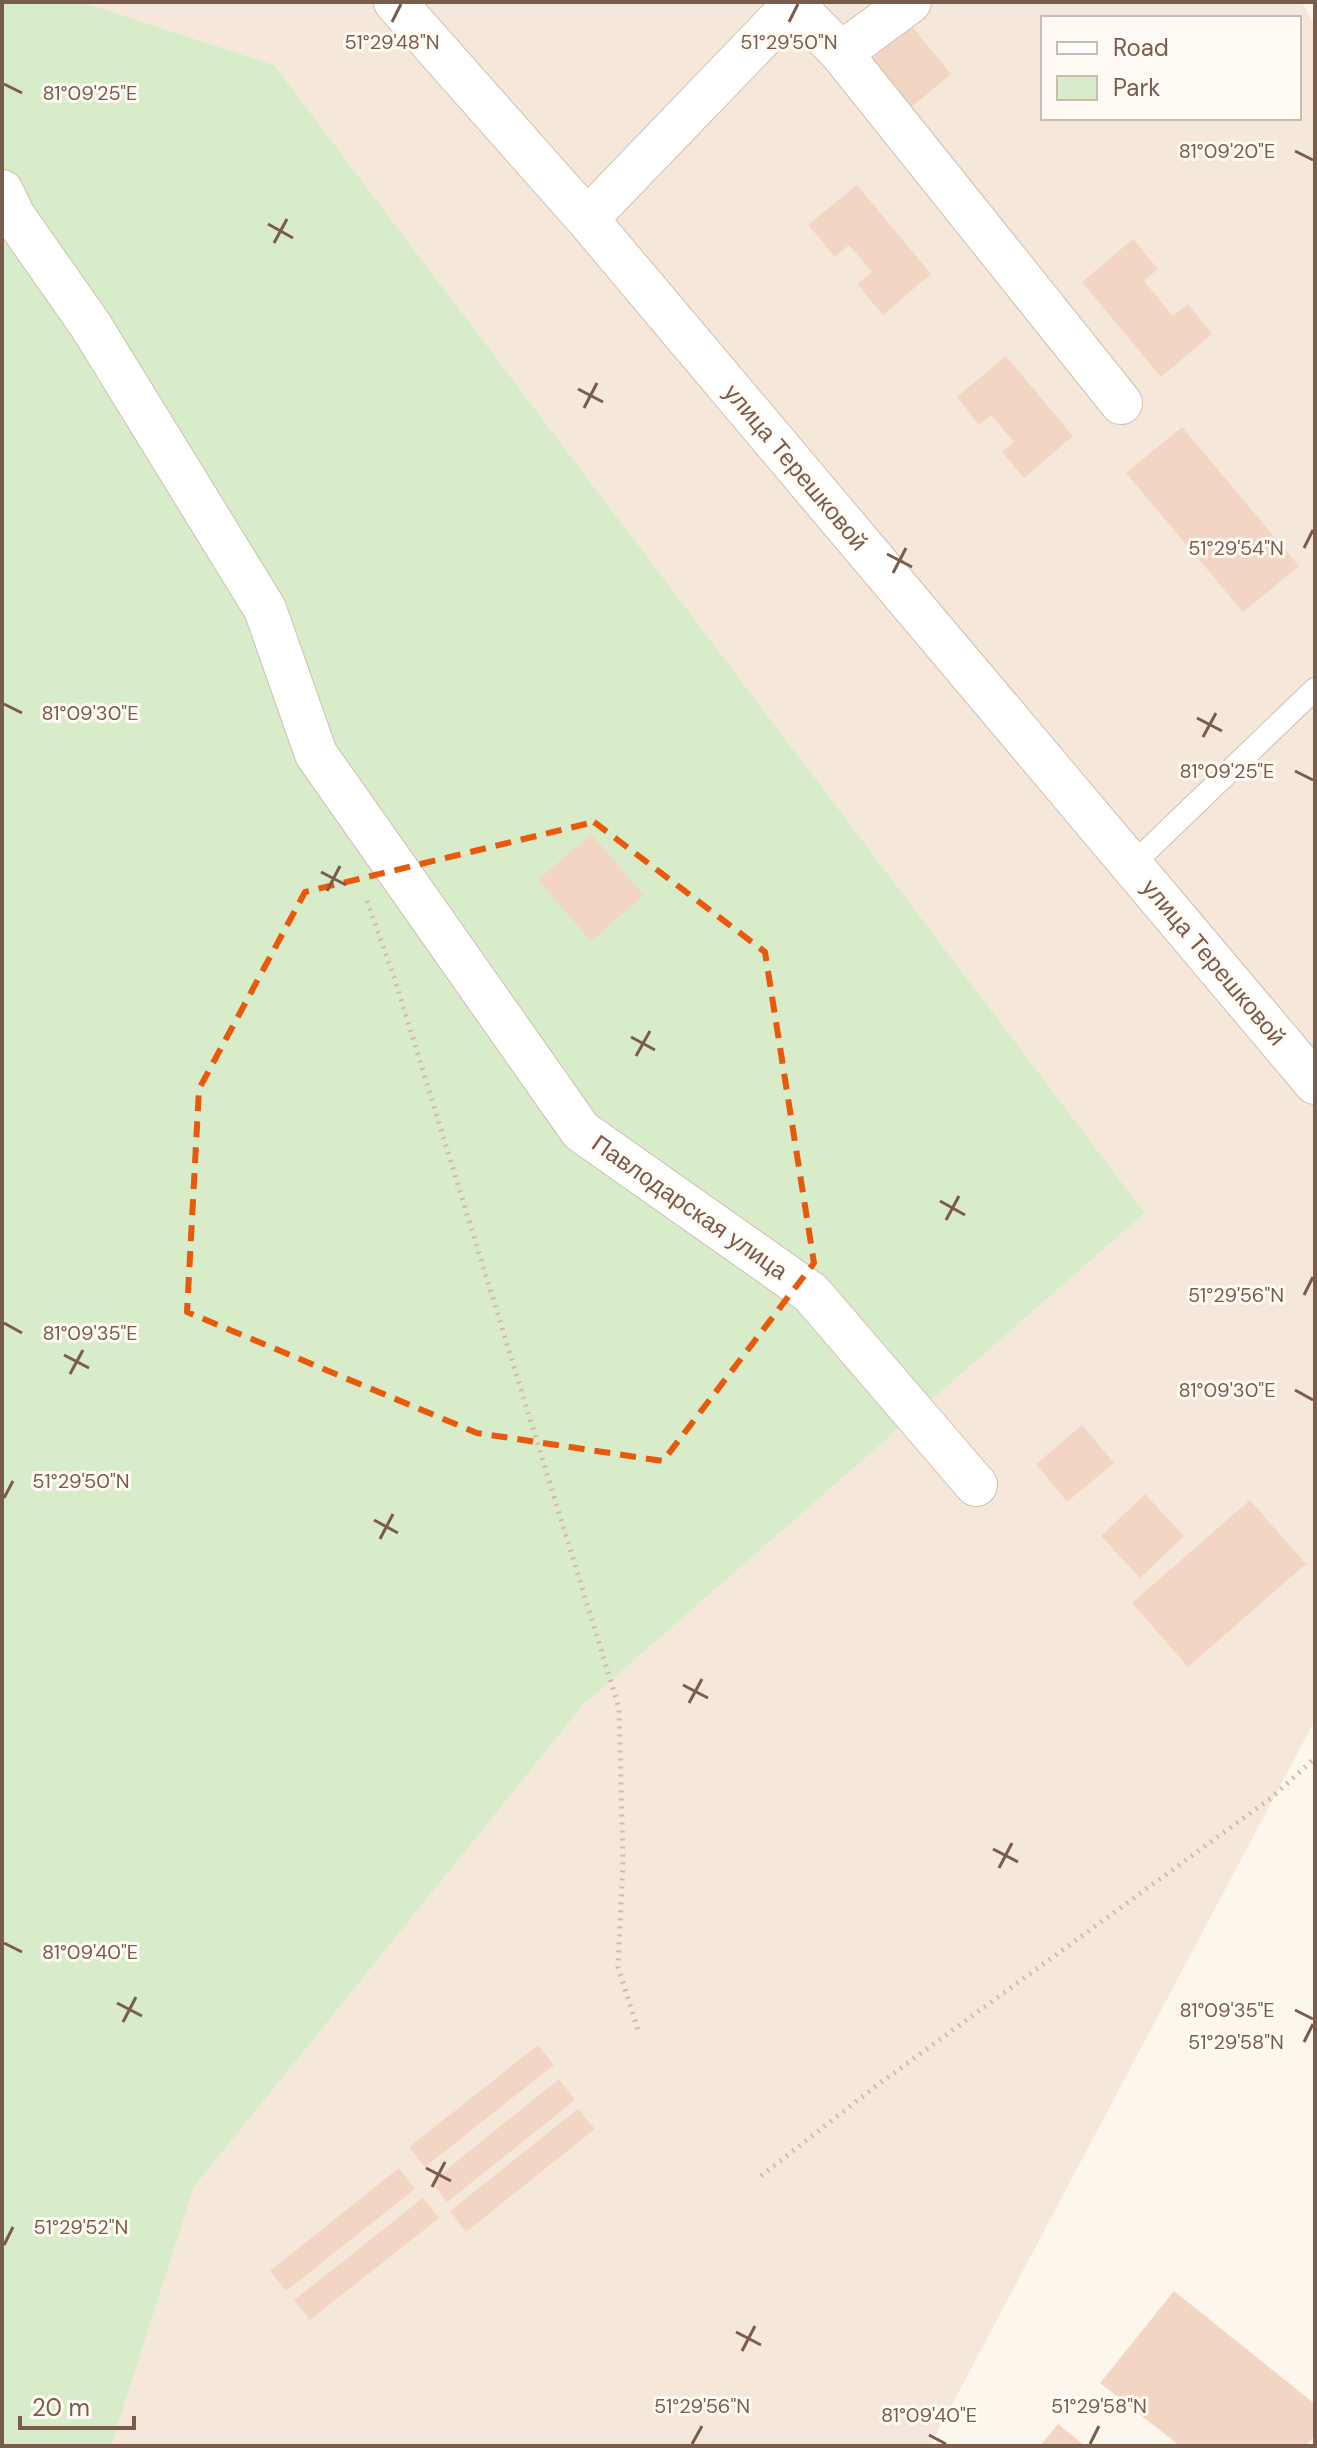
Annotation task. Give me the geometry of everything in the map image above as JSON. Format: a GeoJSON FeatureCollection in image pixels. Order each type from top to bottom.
{"type":"FeatureCollection","features":[{"type":"Feature","properties":{"kind":"street","name":"улица Терешковой"},"geometry":{"type":"LineString","coordinates":[[395,2],[587,219],[1315,1083]]}},
{"type":"Feature","properties":{"kind":"street"},"geometry":{"type":"LineString","coordinates":[[841,53],[910,2]]}},
{"type":"Feature","properties":{"kind":"street"},"geometry":{"type":"LineString","coordinates":[[587,219],[792,4],[841,53],[1121,403]]}},
{"type":"Feature","properties":{"kind":"street","name":"Павлодарская улица"},"geometry":{"type":"LineString","coordinates":[[2,191],[14,216],[91,326],[265,609],[316,754],[581,1131],[811,1293],[976,1485]]}},
{"type":"Feature","properties":{"kind":"lane"},"geometry":{"type":"LineString","coordinates":[[1133,864],[1315,689]]}},
{"type":"Feature","properties":{"kind":"path"},"geometry":{"type":"LineString","coordinates":[[363,890],[400,996],[619,1708],[623,1862],[618,1967],[638,2030]]}},
{"type":"Feature","properties":{"kind":"path"},"geometry":{"type":"LineString","coordinates":[[761,2176],[872,2089],[1271,1798],[1315,1758]]}},
{"type":"Feature","properties":{"kind":"highlighted area"},"geometry":{"type":"Polygon","coordinates":[[[594,822],[765,952],[814,1263],[663,1461],[477,1433],[187,1312],[199,1089],[305,892],[594,822]]]}},
{"type":"Feature","properties":{"kind":"shaded area"},"geometry":{"type":"Polygon","coordinates":[[[82,2],[1302,2],[1315,26],[1315,1720],[930,2446],[111,2446],[194,2187],[584,1704],[1145,1213],[274,65],[82,2]]]}},
{"type":"Feature","properties":{"kind":"green space"},"geometry":{"type":"Polygon","coordinates":[[[2,2],[82,2],[274,65],[1145,1213],[584,1704],[194,2187],[111,2446],[2,2446],[2,2]]]}},
{"type":"Feature","properties":{"kind":"building"},"geometry":{"type":"Polygon","coordinates":[[[911,25],[951,74],[908,110],[868,62],[911,25]]]}},
{"type":"Feature","properties":{"kind":"building"},"geometry":{"type":"Polygon","coordinates":[[[857,185],[931,274],[883,315],[857,284],[872,272],[849,245],[835,257],[808,225],[857,185]]]}},
{"type":"Feature","properties":{"kind":"building"},"geometry":{"type":"Polygon","coordinates":[[[1133,239],[1158,269],[1144,281],[1173,316],[1188,304],[1212,334],[1161,377],[1082,282],[1133,239]]]}},
{"type":"Feature","properties":{"kind":"building"},"geometry":{"type":"Polygon","coordinates":[[[1006,356],[1073,436],[1024,478],[1002,452],[1014,442],[991,415],[979,425],[957,397],[1006,356]]]}},
{"type":"Feature","properties":{"kind":"building"},"geometry":{"type":"Polygon","coordinates":[[[1182,427],[1299,566],[1243,612],[1126,473],[1182,427]]]}},
{"type":"Feature","properties":{"kind":"building"},"geometry":{"type":"Polygon","coordinates":[[[591,834],[644,895],[591,941],[538,880],[591,834]]]}},
{"type":"Feature","properties":{"kind":"building"},"geometry":{"type":"Polygon","coordinates":[[[1082,1425],[1114,1463],[1067,1502],[1036,1464],[1082,1425]]]}},
{"type":"Feature","properties":{"kind":"building"},"geometry":{"type":"Polygon","coordinates":[[[1145,1494],[1184,1536],[1140,1578],[1101,1536],[1145,1494]]]}},
{"type":"Feature","properties":{"kind":"building"},"geometry":{"type":"Polygon","coordinates":[[[1250,1500],[1306,1564],[1188,1667],[1132,1603],[1250,1500]]]}},
{"type":"Feature","properties":{"kind":"building"},"geometry":{"type":"Polygon","coordinates":[[[538,2045],[554,2065],[425,2167],[409,2147],[538,2045]]]}},
{"type":"Feature","properties":{"kind":"building"},"geometry":{"type":"Polygon","coordinates":[[[559,2079],[575,2100],[447,2202],[431,2182],[559,2079]]]}},
{"type":"Feature","properties":{"kind":"building"},"geometry":{"type":"Polygon","coordinates":[[[578,2109],[595,2129],[466,2232],[450,2211],[578,2109]]]}},
{"type":"Feature","properties":{"kind":"building"},"geometry":{"type":"Polygon","coordinates":[[[399,2168],[415,2189],[286,2291],[270,2271],[399,2168]]]}},
{"type":"Feature","properties":{"kind":"building"},"geometry":{"type":"Polygon","coordinates":[[[423,2198],[439,2218],[310,2320],[294,2300],[423,2198]]]}},
{"type":"Feature","properties":{"kind":"building"},"geometry":{"type":"Polygon","coordinates":[[[1174,2291],[1315,2404],[1315,2435],[1306,2446],[1180,2446],[1100,2383],[1174,2291]]]}},
{"type":"Feature","properties":{"kind":"building"},"geometry":{"type":"Polygon","coordinates":[[[1058,2424],[1085,2446],[1040,2446],[1058,2424]]]}}]}
